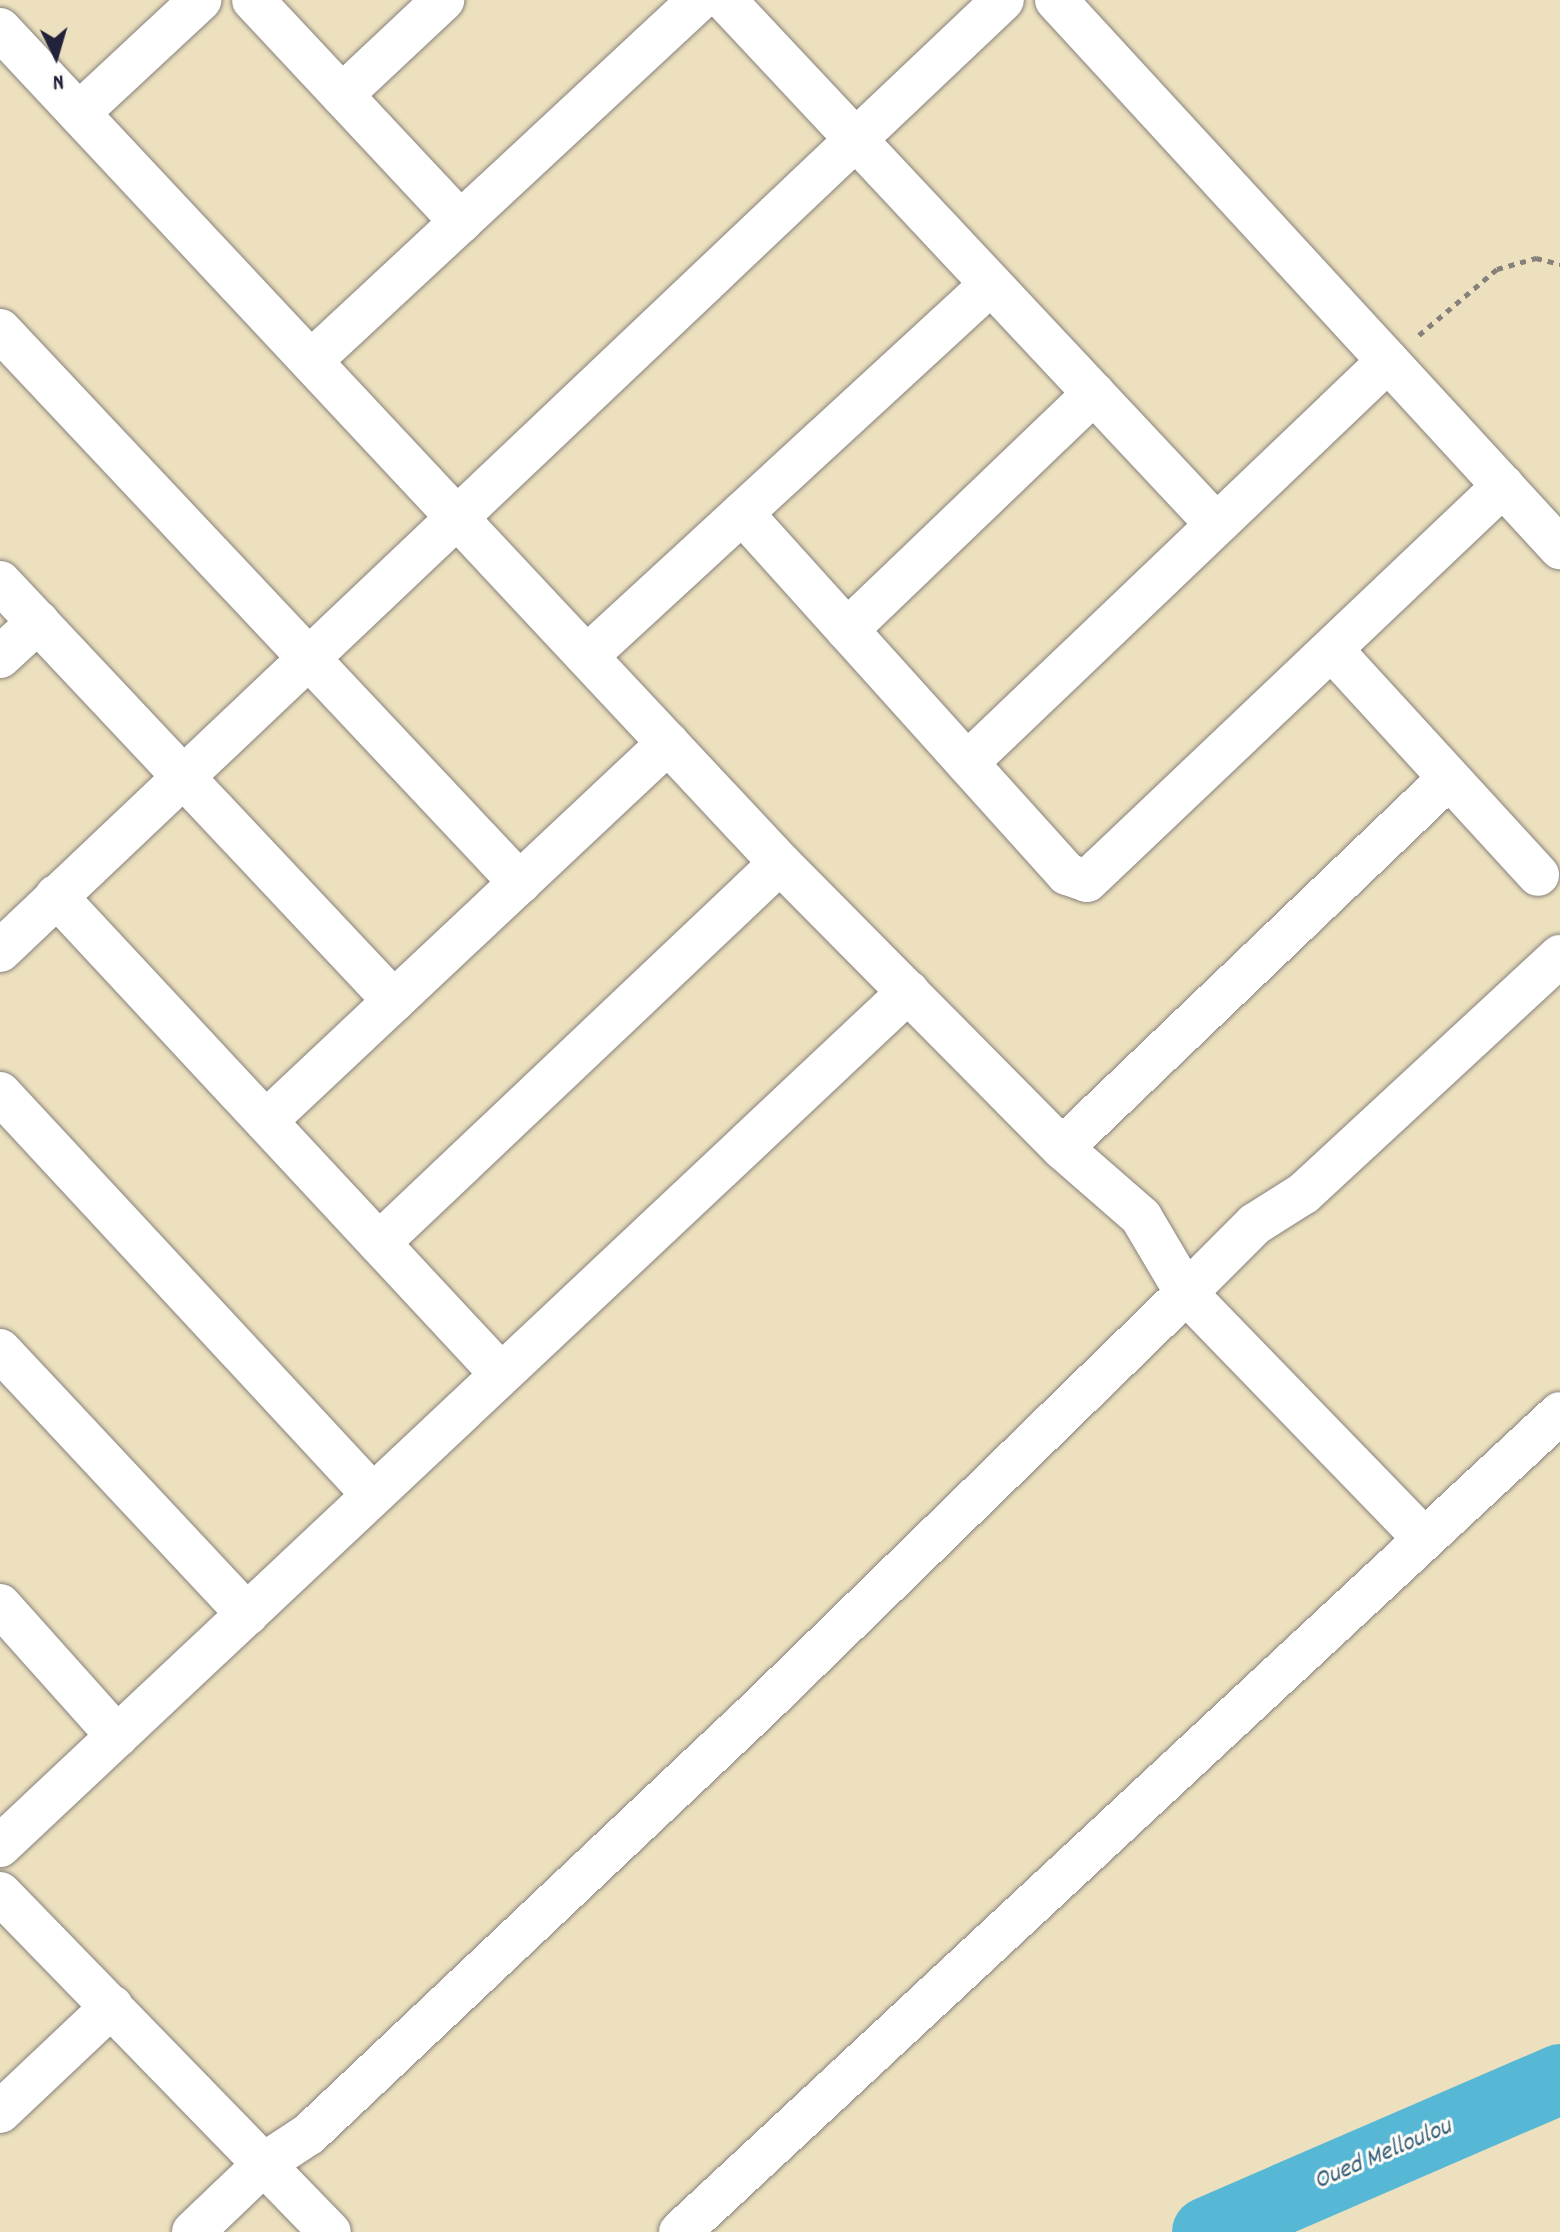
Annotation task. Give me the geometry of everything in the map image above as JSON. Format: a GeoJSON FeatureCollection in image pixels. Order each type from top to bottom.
{"type":"FeatureCollection","features":[{"type":"Feature","properties":{"kind":"street"},"geometry":{"type":"LineString","coordinates":[[79,113],[200,0]]}},
{"type":"Feature","properties":{"kind":"street"},"geometry":{"type":"LineString","coordinates":[[253,0],[461,222]]}},
{"type":"Feature","properties":{"kind":"street"},"geometry":{"type":"LineString","coordinates":[[342,95],[443,0]]}},
{"type":"Feature","properties":{"kind":"street"},"geometry":{"type":"LineString","coordinates":[[311,361],[699,0]]}},
{"type":"Feature","properties":{"kind":"street"},"geometry":{"type":"LineString","coordinates":[[725,0],[1216,524]]}},
{"type":"Feature","properties":{"kind":"street"},"geometry":{"type":"LineString","coordinates":[[0,951],[1003,0]]}},
{"type":"Feature","properties":{"kind":"street"},"geometry":{"type":"LineString","coordinates":[[1056,0],[1560,548]]}},
{"type":"Feature","properties":{"kind":"street"},"geometry":{"type":"LineString","coordinates":[[0,29],[780,863],[1062,1148],[1141,1217],[1186,1293],[1424,1539]]}},
{"type":"Feature","properties":{"kind":"street"},"geometry":{"type":"LineString","coordinates":[[587,656],[991,284]]}},
{"type":"Feature","properties":{"kind":"street"},"geometry":{"type":"LineString","coordinates":[[0,330],[520,883]]}},
{"type":"Feature","properties":{"kind":"street"},"geometry":{"type":"LineString","coordinates":[[967,763],[1388,361]]}},
{"type":"Feature","properties":{"kind":"street"},"geometry":{"type":"LineString","coordinates":[[847,630],[1094,393]]}},
{"type":"Feature","properties":{"kind":"street"},"geometry":{"type":"LineString","coordinates":[[742,513],[1067,874],[1087,881],[1503,486]]}},
{"type":"Feature","properties":{"kind":"street"},"geometry":{"type":"LineString","coordinates":[[0,582],[394,1001]]}},
{"type":"Feature","properties":{"kind":"street"},"geometry":{"type":"LineString","coordinates":[[0,657],[38,622]]}},
{"type":"Feature","properties":{"kind":"street"},"geometry":{"type":"LineString","coordinates":[[1332,650],[1538,875]]}},
{"type":"Feature","properties":{"kind":"street"},"geometry":{"type":"LineString","coordinates":[[266,1121],[668,743]]}},
{"type":"Feature","properties":{"kind":"street"},"geometry":{"type":"LineString","coordinates":[[1062,1148],[1449,778]]}},
{"type":"Feature","properties":{"kind":"street"},"geometry":{"type":"LineString","coordinates":[[379,1243],[780,863]]}},
{"type":"Feature","properties":{"kind":"street"},"geometry":{"type":"LineString","coordinates":[[56,896],[501,1374]]}},
{"type":"Feature","properties":{"kind":"street"},"geometry":{"type":"LineString","coordinates":[[193,2232],[265,2163],[309,2134],[585,1873],[1255,1224],[1304,1193],[1560,956]]}},
{"type":"Feature","properties":{"kind":"street"},"geometry":{"type":"LineString","coordinates":[[0,1846],[908,992]]}},
{"type":"Feature","properties":{"kind":"street"},"geometry":{"type":"LineString","coordinates":[[0,1093],[373,1495]]}},
{"type":"Feature","properties":{"kind":"street"},"geometry":{"type":"LineString","coordinates":[[0,1350],[247,1614]]}},
{"type":"Feature","properties":{"kind":"street"},"geometry":{"type":"LineString","coordinates":[[680,2232],[1560,1413]]}},
{"type":"Feature","properties":{"kind":"street"},"geometry":{"type":"LineString","coordinates":[[0,1605],[117,1736]]}},
{"type":"Feature","properties":{"kind":"street"},"geometry":{"type":"LineString","coordinates":[[0,1893],[330,2232]]}},
{"type":"Feature","properties":{"kind":"street"},"geometry":{"type":"LineString","coordinates":[[0,2112],[112,2006]]}},
{"type":"Feature","properties":{"kind":"path"},"geometry":{"type":"LineString","coordinates":[[1388,361],[1497,269],[1536,258],[1560,264]]}},
{"type":"Feature","properties":{"kind":"waterway","name":"Oued Melloulou"},"geometry":{"type":"LineString","coordinates":[[1207,2232],[1560,2079]]}}]}
